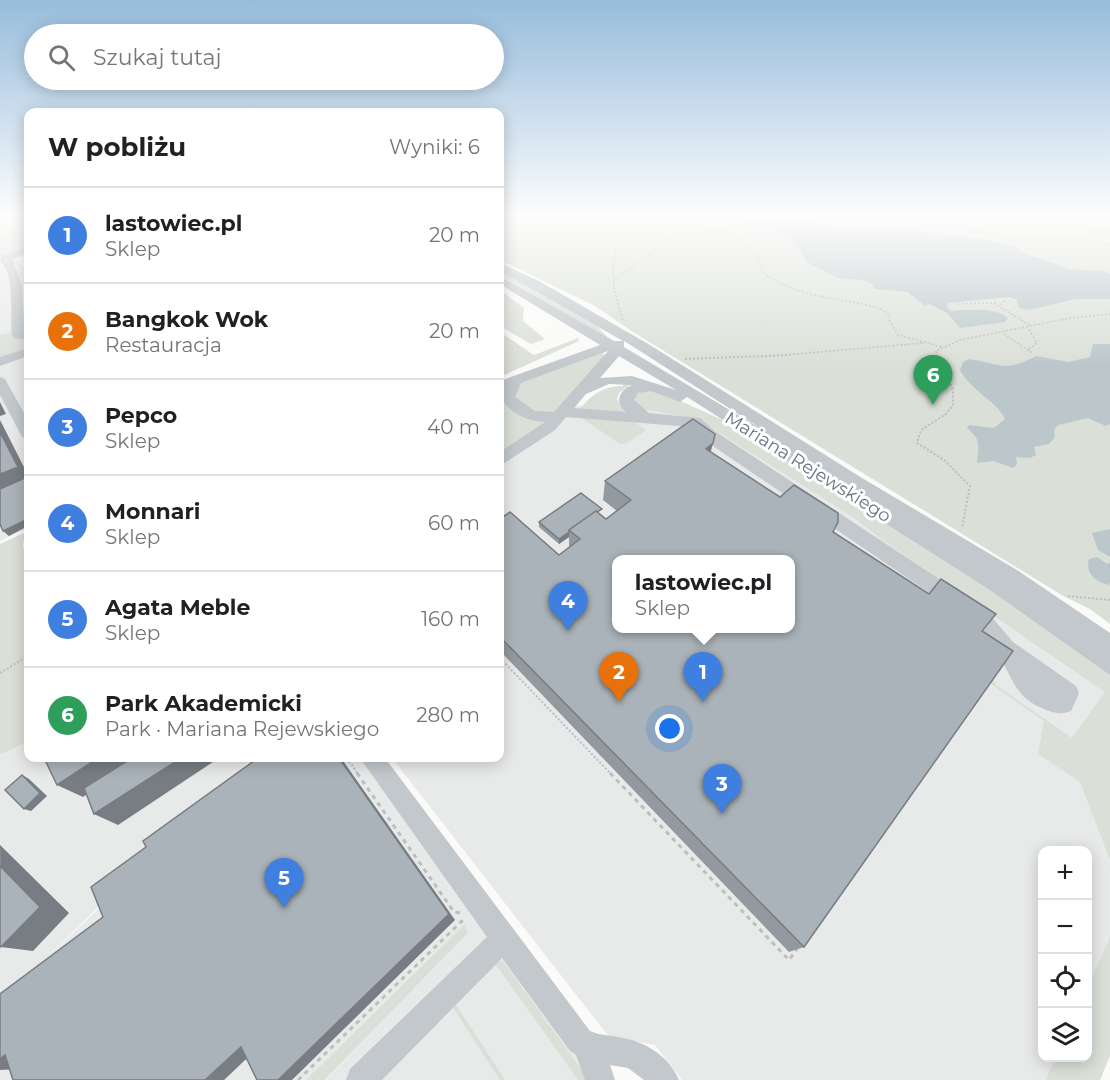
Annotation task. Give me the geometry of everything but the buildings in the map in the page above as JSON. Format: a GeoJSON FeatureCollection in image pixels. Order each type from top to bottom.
{"type":"FeatureCollection","features":[{"type":"Feature","properties":{"kind":"street"},"geometry":{"type":"LineString","coordinates":[[9,266],[16,275],[23,333]]}},
{"type":"Feature","properties":{"kind":"street","name":"Mariana Rejewskiego"},"geometry":{"type":"LineString","coordinates":[[504,269],[535,284],[642,346],[792,439],[856,482],[1010,575],[1110,644]]}},
{"type":"Feature","properties":{"kind":"street","name":"Mariana Rejewskiego"},"geometry":{"type":"LineString","coordinates":[[504,281],[580,328],[615,346],[1020,598],[1110,665]]}},
{"type":"Feature","properties":{"kind":"street"},"geometry":{"type":"LineString","coordinates":[[0,288],[17,285]]}},
{"type":"Feature","properties":{"kind":"street"},"geometry":{"type":"LineString","coordinates":[[504,457],[546,430],[578,394],[615,346],[614,338],[595,320]]}},
{"type":"Feature","properties":{"kind":"street"},"geometry":{"type":"LineString","coordinates":[[580,328],[586,343],[581,356]]}},
{"type":"Feature","properties":{"kind":"street"},"geometry":{"type":"LineString","coordinates":[[504,385],[615,346],[642,346]]}},
{"type":"Feature","properties":{"kind":"street"},"geometry":{"type":"LineString","coordinates":[[0,362],[24,353]]}},
{"type":"Feature","properties":{"kind":"street"},"geometry":{"type":"LineString","coordinates":[[578,394],[598,382],[613,378],[630,379],[728,418]]}},
{"type":"Feature","properties":{"kind":"street"},"geometry":{"type":"LineString","coordinates":[[516,381],[509,391],[508,398],[515,406],[534,417],[561,414],[644,416],[695,422],[710,436],[978,615],[1006,648]]}},
{"type":"Feature","properties":{"kind":"street"},"geometry":{"type":"LineString","coordinates":[[0,382],[24,426]]}},
{"type":"Feature","properties":{"kind":"street"},"geometry":{"type":"LineString","coordinates":[[644,416],[632,410],[626,399],[628,392],[634,388],[651,386]]}},
{"type":"Feature","properties":{"kind":"street"},"geometry":{"type":"LineString","coordinates":[[374,762],[475,916],[507,942],[580,1041],[588,1047],[631,1054],[653,1068],[664,1080]]}},
{"type":"Feature","properties":{"kind":"street"},"geometry":{"type":"LineString","coordinates":[[361,1080],[493,948],[507,942]]}},
{"type":"Feature","properties":{"kind":"street"},"geometry":{"type":"LineString","coordinates":[[588,1047],[600,1080]]}},
{"type":"Feature","properties":{"kind":"path"},"geometry":{"type":"LineString","coordinates":[[615,266],[616,300],[624,324]]}},
{"type":"Feature","properties":{"kind":"path"},"geometry":{"type":"LineString","coordinates":[[614,279],[632,266]]}},
{"type":"Feature","properties":{"kind":"path"},"geometry":{"type":"LineString","coordinates":[[761,266],[763,272],[797,291],[844,303],[879,307],[889,314],[890,322],[898,335],[942,347],[1080,315],[1110,314]]}},
{"type":"Feature","properties":{"kind":"path"},"geometry":{"type":"LineString","coordinates":[[1001,305],[1006,299]]}},
{"type":"Feature","properties":{"kind":"path"},"geometry":{"type":"LineString","coordinates":[[958,304],[987,302],[1001,305],[1029,326],[1037,343],[1029,351]]}},
{"type":"Feature","properties":{"kind":"path"},"geometry":{"type":"LineString","coordinates":[[1002,333],[1032,354]]}},
{"type":"Feature","properties":{"kind":"path"},"geometry":{"type":"LineString","coordinates":[[677,359],[780,356],[927,343]]}},
{"type":"Feature","properties":{"kind":"path"},"geometry":{"type":"LineString","coordinates":[[942,347],[936,353],[950,381],[954,402],[951,410],[921,430],[917,443],[944,460],[970,486],[961,532]]}},
{"type":"Feature","properties":{"kind":"path"},"geometry":{"type":"LineString","coordinates":[[1065,597],[1110,600]]}},
{"type":"Feature","properties":{"kind":"path"},"geometry":{"type":"LineString","coordinates":[[0,674],[24,659]]}},
{"type":"Feature","properties":{"kind":"path"},"geometry":{"type":"LineString","coordinates":[[504,662],[789,960],[802,942]]}},
{"type":"Feature","properties":{"kind":"path"},"geometry":{"type":"LineString","coordinates":[[349,762],[454,912],[475,916]]}},
{"type":"Feature","properties":{"kind":"path"},"geometry":{"type":"LineString","coordinates":[[705,873],[709,868]]}},
{"type":"Feature","properties":{"kind":"path"},"geometry":{"type":"LineString","coordinates":[[298,1080],[475,916]]}},
{"type":"Feature","properties":{"kind":"shaded area"},"geometry":{"type":"Polygon","coordinates":[[[0,266],[23,266],[24,331],[0,337],[0,266]]]}},
{"type":"Feature","properties":{"kind":"shaded area"},"geometry":{"type":"Polygon","coordinates":[[[513,266],[1110,266],[1110,624],[1090,609],[1065,597],[633,332],[595,306],[513,266]]]}},
{"type":"Feature","properties":{"kind":"shaded area"},"geometry":{"type":"Polygon","coordinates":[[[815,266],[1062,266],[1069,269],[1105,271],[1110,274],[1110,299],[1076,299],[1029,310],[1019,308],[1017,300],[1010,297],[948,303],[947,307],[951,311],[989,311],[1003,314],[1008,318],[1005,322],[960,328],[947,313],[929,304],[925,306],[908,292],[875,289],[872,284],[862,280],[838,278],[815,266]]]}},
{"type":"Feature","properties":{"kind":"shaded area"},"geometry":{"type":"Polygon","coordinates":[[[504,273],[598,327],[609,339],[504,277],[504,273]]]}},
{"type":"Feature","properties":{"kind":"shaded area"},"geometry":{"type":"Polygon","coordinates":[[[504,293],[524,308],[523,321],[545,339],[531,344],[504,328],[504,293]]]}},
{"type":"Feature","properties":{"kind":"shaded area"},"geometry":{"type":"Polygon","coordinates":[[[13,332],[24,336],[24,349],[0,358],[0,335],[13,332]]]}},
{"type":"Feature","properties":{"kind":"shaded area"},"geometry":{"type":"Polygon","coordinates":[[[504,335],[534,355],[578,338],[579,341],[504,375],[504,335]]]}},
{"type":"Feature","properties":{"kind":"shaded area"},"geometry":{"type":"Polygon","coordinates":[[[1093,344],[1110,344],[1110,424],[1106,426],[1088,418],[1058,425],[1054,430],[1055,437],[1049,444],[1034,447],[1036,455],[1030,458],[1016,457],[1017,464],[1013,468],[994,461],[977,463],[977,440],[967,428],[969,425],[994,428],[1005,419],[997,407],[965,378],[960,370],[963,362],[969,359],[1009,366],[1036,356],[1068,362],[1090,357],[1093,344]]]}},
{"type":"Feature","properties":{"kind":"shaded area"},"geometry":{"type":"Polygon","coordinates":[[[602,353],[606,356],[554,413],[538,413],[515,401],[514,388],[518,384],[602,353]]]}},
{"type":"Feature","properties":{"kind":"shaded area"},"geometry":{"type":"Polygon","coordinates":[[[24,356],[24,530],[0,541],[0,365],[24,356]]]}},
{"type":"Feature","properties":{"kind":"shaded area"},"geometry":{"type":"Polygon","coordinates":[[[624,382],[632,383],[619,393],[617,399],[624,412],[579,410],[598,392],[623,386],[624,382]]]}},
{"type":"Feature","properties":{"kind":"shaded area"},"geometry":{"type":"Polygon","coordinates":[[[642,390],[658,391],[725,421],[1005,596],[1110,674],[1110,860],[1080,782],[1038,754],[1044,721],[984,679],[990,672],[996,685],[1072,738],[1105,692],[881,539],[853,517],[697,419],[637,408],[632,396],[642,390]]]}},
{"type":"Feature","properties":{"kind":"shaded area"},"geometry":{"type":"Polygon","coordinates":[[[504,391],[548,420],[537,431],[504,452],[504,391]]]}},
{"type":"Feature","properties":{"kind":"shaded area"},"geometry":{"type":"Polygon","coordinates":[[[558,405],[683,410],[856,515],[1110,691],[1110,974],[1092,1012],[1092,846],[1038,846],[1038,1062],[1067,1062],[1058,1080],[682,1080],[655,1045],[609,1037],[395,762],[504,762],[504,443],[558,405]]]}},
{"type":"Feature","properties":{"kind":"shaded area"},"geometry":{"type":"Polygon","coordinates":[[[579,416],[630,419],[646,430],[627,443],[620,444],[579,416]]]}},
{"type":"Feature","properties":{"kind":"shaded area"},"geometry":{"type":"Polygon","coordinates":[[[1110,529],[1110,557],[1098,550],[1092,533],[1110,529]]]}},
{"type":"Feature","properties":{"kind":"shaded area"},"geometry":{"type":"Polygon","coordinates":[[[24,533],[24,743],[0,755],[0,544],[24,533]]]}},
{"type":"Feature","properties":{"kind":"shaded area"},"geometry":{"type":"Polygon","coordinates":[[[1097,557],[1107,564],[1110,562],[1110,583],[1108,585],[1095,579],[1088,569],[1089,559],[1097,557]]]}},
{"type":"Feature","properties":{"kind":"shaded area"},"geometry":{"type":"Polygon","coordinates":[[[24,743],[24,762],[249,762],[159,846],[39,966],[250,762],[364,762],[576,1043],[596,1080],[0,1080],[0,755],[24,743]]]}},
{"type":"Feature","properties":{"kind":"shaded area"},"geometry":{"type":"Polygon","coordinates":[[[464,925],[468,932],[464,937],[324,1080],[306,1080],[464,925]]]}},
{"type":"Feature","properties":{"kind":"shaded area"},"geometry":{"type":"Polygon","coordinates":[[[1110,937],[1110,1056],[1100,1080],[1045,1080],[1054,1062],[1092,1062],[1092,978],[1110,937]]]}},
{"type":"Feature","properties":{"kind":"shaded area"},"geometry":{"type":"Polygon","coordinates":[[[496,960],[503,961],[589,1080],[578,1080],[496,965],[484,977],[483,972],[496,960]]]}},
{"type":"Feature","properties":{"kind":"shaded area"},"geometry":{"type":"Polygon","coordinates":[[[453,1000],[505,1080],[500,1080],[450,1003],[453,1000]]]}},
{"type":"Feature","properties":{"kind":"place","name":"Park Akademicki"},"geometry":{"type":"Point","coordinates":[933,405]}},
{"type":"Feature","properties":{"kind":"place","name":"Monnari"},"geometry":{"type":"Point","coordinates":[568,631]}},
{"type":"Feature","properties":{"kind":"place","name":"Bangkok Wok"},"geometry":{"type":"Point","coordinates":[619,702]}},
{"type":"Feature","properties":{"kind":"place","name":"lastowiec.pl"},"geometry":{"type":"Point","coordinates":[703,702]}},
{"type":"Feature","properties":{"kind":"place","name":"Pepco"},"geometry":{"type":"Point","coordinates":[722,814]}},
{"type":"Feature","properties":{"kind":"place","name":"Agata Meble"},"geometry":{"type":"Point","coordinates":[284,908]}}]}
